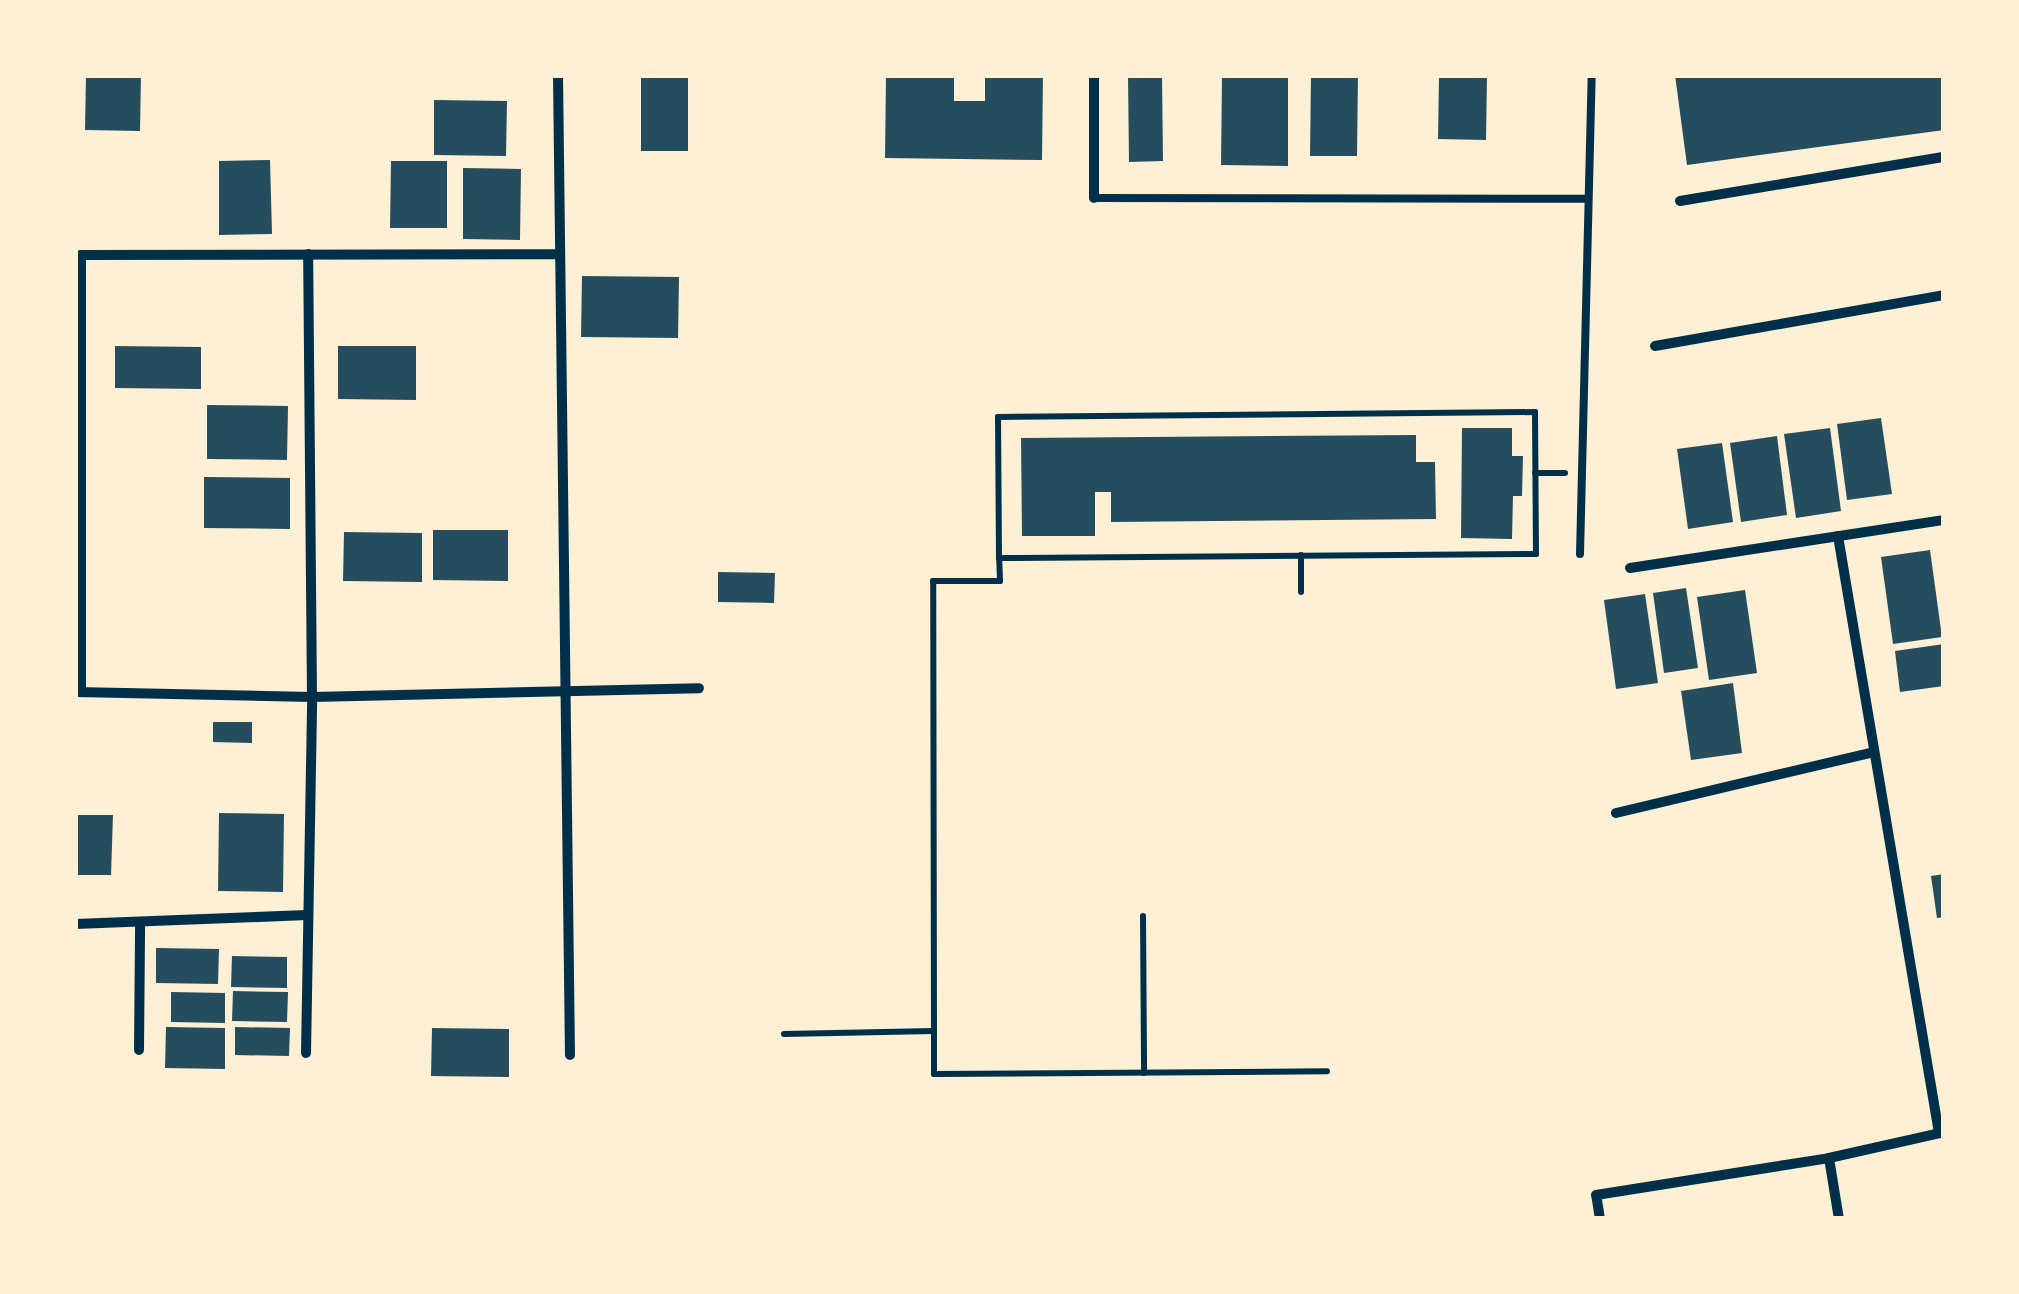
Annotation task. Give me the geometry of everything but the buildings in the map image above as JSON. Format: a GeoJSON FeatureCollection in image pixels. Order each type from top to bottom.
{"type":"FeatureCollection","features":[{"type":"Feature","properties":{"kind":"street"},"geometry":{"type":"LineString","coordinates":[[558,75],[570,1055]]}},
{"type":"Feature","properties":{"kind":"street"},"geometry":{"type":"LineString","coordinates":[[1094,75],[1094,198]]}},
{"type":"Feature","properties":{"kind":"street"},"geometry":{"type":"LineString","coordinates":[[1680,201],[1944,157]]}},
{"type":"Feature","properties":{"kind":"street"},"geometry":{"type":"LineString","coordinates":[[306,1053],[312,696],[308,254]]}},
{"type":"Feature","properties":{"kind":"street"},"geometry":{"type":"LineString","coordinates":[[558,254],[81,255],[78,692],[312,696],[699,688]]}},
{"type":"Feature","properties":{"kind":"street"},"geometry":{"type":"LineString","coordinates":[[1655,346],[1944,295]]}},
{"type":"Feature","properties":{"kind":"street"},"geometry":{"type":"LineString","coordinates":[[1630,568],[1944,520]]}},
{"type":"Feature","properties":{"kind":"street"},"geometry":{"type":"LineString","coordinates":[[1600,1219],[1596,1195],[1829,1158],[1942,1133],[1838,536]]}},
{"type":"Feature","properties":{"kind":"street"},"geometry":{"type":"LineString","coordinates":[[1616,813],[1874,752]]}},
{"type":"Feature","properties":{"kind":"street"},"geometry":{"type":"LineString","coordinates":[[75,924],[307,915]]}},
{"type":"Feature","properties":{"kind":"street"},"geometry":{"type":"LineString","coordinates":[[139,1050],[140,923]]}},
{"type":"Feature","properties":{"kind":"street"},"geometry":{"type":"LineString","coordinates":[[1829,1158],[1839,1219]]}},
{"type":"Feature","properties":{"kind":"lane"},"geometry":{"type":"LineString","coordinates":[[1580,554],[1592,75]]}},
{"type":"Feature","properties":{"kind":"lane"},"geometry":{"type":"LineString","coordinates":[[1094,198],[1586,199]]}},
{"type":"Feature","properties":{"kind":"path"},"geometry":{"type":"LineString","coordinates":[[999,558],[1536,554],[1535,412],[998,417],[999,558],[1000,581],[934,581],[934,1074],[1327,1071]]}},
{"type":"Feature","properties":{"kind":"path"},"geometry":{"type":"LineString","coordinates":[[1301,556],[1301,592]]}},
{"type":"Feature","properties":{"kind":"path"},"geometry":{"type":"LineString","coordinates":[[1143,916],[1144,1073]]}},
{"type":"Feature","properties":{"kind":"path"},"geometry":{"type":"LineString","coordinates":[[784,1034],[934,1031]]}}]}
